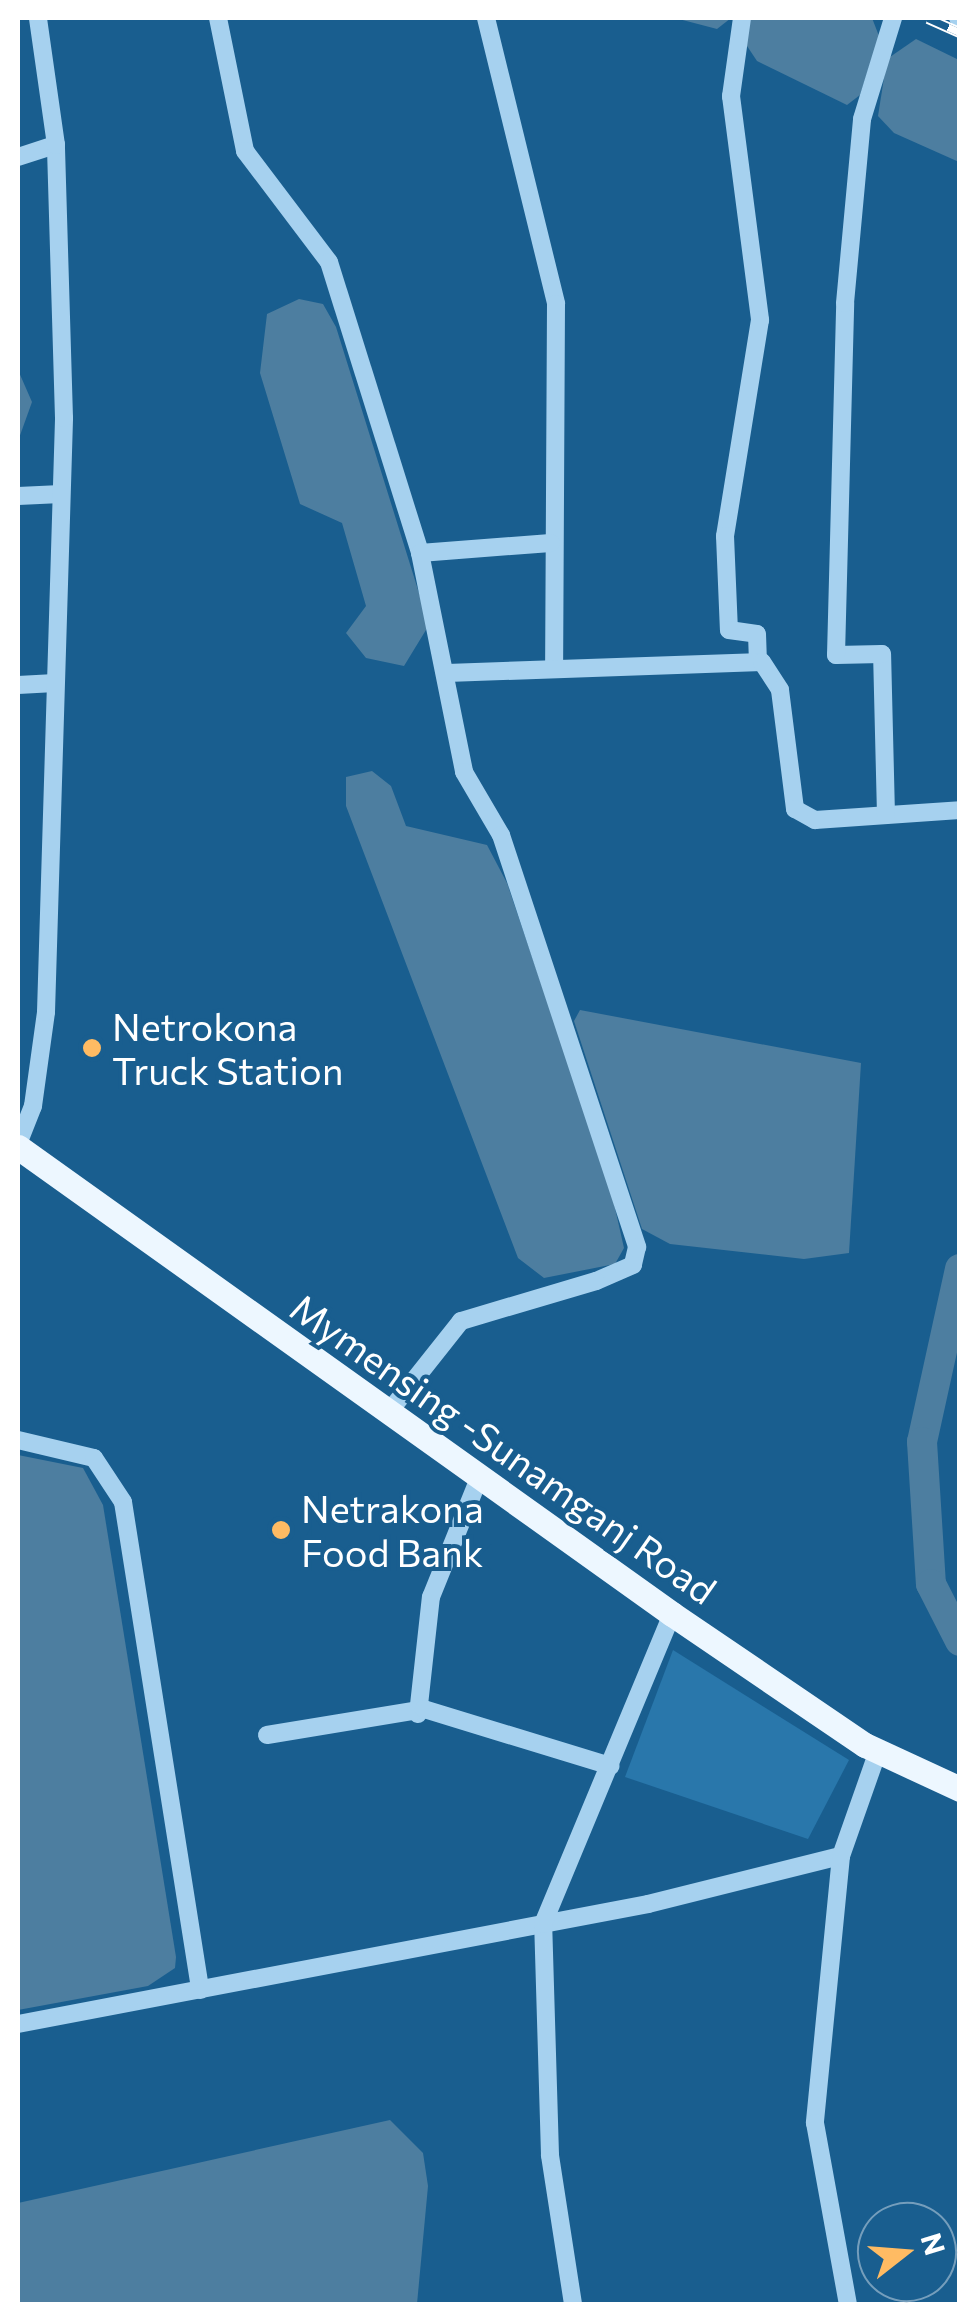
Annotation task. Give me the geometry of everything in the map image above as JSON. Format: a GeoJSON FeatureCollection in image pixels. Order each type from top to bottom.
{"type":"FeatureCollection","features":[{"type":"Feature","properties":{"kind":"main road","name":"Mymensing -Sunamganj Road"},"geometry":{"type":"LineString","coordinates":[[18,1146],[672,1614],[878,1751],[960,1788]]}},
{"type":"Feature","properties":{"kind":"street"},"geometry":{"type":"LineString","coordinates":[[18,1146],[46,1012],[61,494],[56,145],[38,18]]}},
{"type":"Feature","properties":{"kind":"street"},"geometry":{"type":"LineString","coordinates":[[218,18],[246,151],[329,262],[420,552],[464,772],[502,835],[637,1248],[633,1265],[596,1281],[461,1320],[388,1412]]}},
{"type":"Feature","properties":{"kind":"street"},"geometry":{"type":"LineString","coordinates":[[486,18],[556,304],[554,666]]}},
{"type":"Feature","properties":{"kind":"street"},"geometry":{"type":"LineString","coordinates":[[742,18],[731,96],[760,320],[724,536],[729,630],[757,634],[758,662]]}},
{"type":"Feature","properties":{"kind":"street"},"geometry":{"type":"LineString","coordinates":[[886,815],[882,654],[836,655],[836,637],[844,304],[862,119],[894,18]]}},
{"type":"Feature","properties":{"kind":"street"},"geometry":{"type":"LineString","coordinates":[[18,157],[56,145]]}},
{"type":"Feature","properties":{"kind":"street"},"geometry":{"type":"LineString","coordinates":[[18,496],[61,494]]}},
{"type":"Feature","properties":{"kind":"street"},"geometry":{"type":"LineString","coordinates":[[420,552],[552,544]]}},
{"type":"Feature","properties":{"kind":"street"},"geometry":{"type":"LineString","coordinates":[[447,672],[758,662],[776,676],[794,809],[814,820],[960,810]]}},
{"type":"Feature","properties":{"kind":"street"},"geometry":{"type":"LineString","coordinates":[[18,685],[54,683]]}},
{"type":"Feature","properties":{"kind":"street"},"geometry":{"type":"LineString","coordinates":[[18,1440],[94,1458],[123,1502],[200,1990]]}},
{"type":"Feature","properties":{"kind":"street"},"geometry":{"type":"LineString","coordinates":[[418,1714],[430,1597],[479,1478]]}},
{"type":"Feature","properties":{"kind":"street"},"geometry":{"type":"LineString","coordinates":[[573,2304],[550,2155],[543,1924],[672,1614]]}},
{"type":"Feature","properties":{"kind":"street"},"geometry":{"type":"LineString","coordinates":[[267,1735],[418,1714],[461,1713],[461,1725],[611,1766]]}},
{"type":"Feature","properties":{"kind":"street"},"geometry":{"type":"LineString","coordinates":[[848,2304],[815,2124],[841,1856],[878,1751]]}},
{"type":"Feature","properties":{"kind":"street"},"geometry":{"type":"LineString","coordinates":[[18,2024],[543,1924],[841,1856]]}},
{"type":"Feature","properties":{"kind":"shaded area"},"geometry":{"type":"Polygon","coordinates":[[[675,18],[731,18],[717,29],[675,18]]]}},
{"type":"Feature","properties":{"kind":"shaded area"},"geometry":{"type":"Polygon","coordinates":[[[749,18],[872,18],[879,36],[860,95],[847,105],[757,61],[745,43],[749,18]]]}},
{"type":"Feature","properties":{"kind":"shaded area"},"geometry":{"type":"Polygon","coordinates":[[[916,39],[959,60],[959,162],[894,133],[878,116],[887,59],[916,39]]]}},
{"type":"Feature","properties":{"kind":"shaded area"},"geometry":{"type":"Polygon","coordinates":[[[299,299],[323,304],[336,327],[429,625],[404,666],[366,658],[346,633],[366,606],[342,523],[300,504],[260,373],[267,314],[299,299]]]}},
{"type":"Feature","properties":{"kind":"shaded area"},"geometry":{"type":"Polygon","coordinates":[[[18,370],[32,402],[18,441],[18,370]]]}},
{"type":"Feature","properties":{"kind":"shaded area"},"geometry":{"type":"Polygon","coordinates":[[[372,771],[391,786],[406,826],[487,845],[507,883],[610,1186],[624,1248],[615,1264],[544,1278],[518,1258],[346,806],[346,777],[372,771]]]}},
{"type":"Feature","properties":{"kind":"shaded area"},"geometry":{"type":"Polygon","coordinates":[[[580,1010],[861,1063],[849,1253],[804,1259],[670,1244],[642,1229],[574,1021],[580,1010]]]}},
{"type":"Feature","properties":{"kind":"shaded area"},"geometry":{"type":"Polygon","coordinates":[[[18,1455],[83,1468],[103,1505],[176,1957],[175,1968],[148,1986],[18,2010],[18,1455]]]}},
{"type":"Feature","properties":{"kind":"shaded area"},"geometry":{"type":"Polygon","coordinates":[[[673,1650],[849,1760],[808,1839],[625,1777],[673,1650]]]}},
{"type":"Feature","properties":{"kind":"shaded area"},"geometry":{"type":"Polygon","coordinates":[[[390,2120],[423,2153],[428,2186],[417,2304],[18,2304],[18,2203],[390,2120]]]}},
{"type":"Feature","properties":{"kind":"waterway"},"geometry":{"type":"LineString","coordinates":[[960,1269],[922,1442],[931,1584],[960,1641]]}},
{"type":"Feature","properties":{"kind":"railway"},"geometry":{"type":"LineString","coordinates":[[928,18],[960,32]]}},
{"type":"Feature","properties":{"kind":"place","name":"Netrokona Truck Station"},"geometry":{"type":"Point","coordinates":[92,1048]}},
{"type":"Feature","properties":{"kind":"place","name":"Netrakona Food Bank"},"geometry":{"type":"Point","coordinates":[281,1530]}}]}
